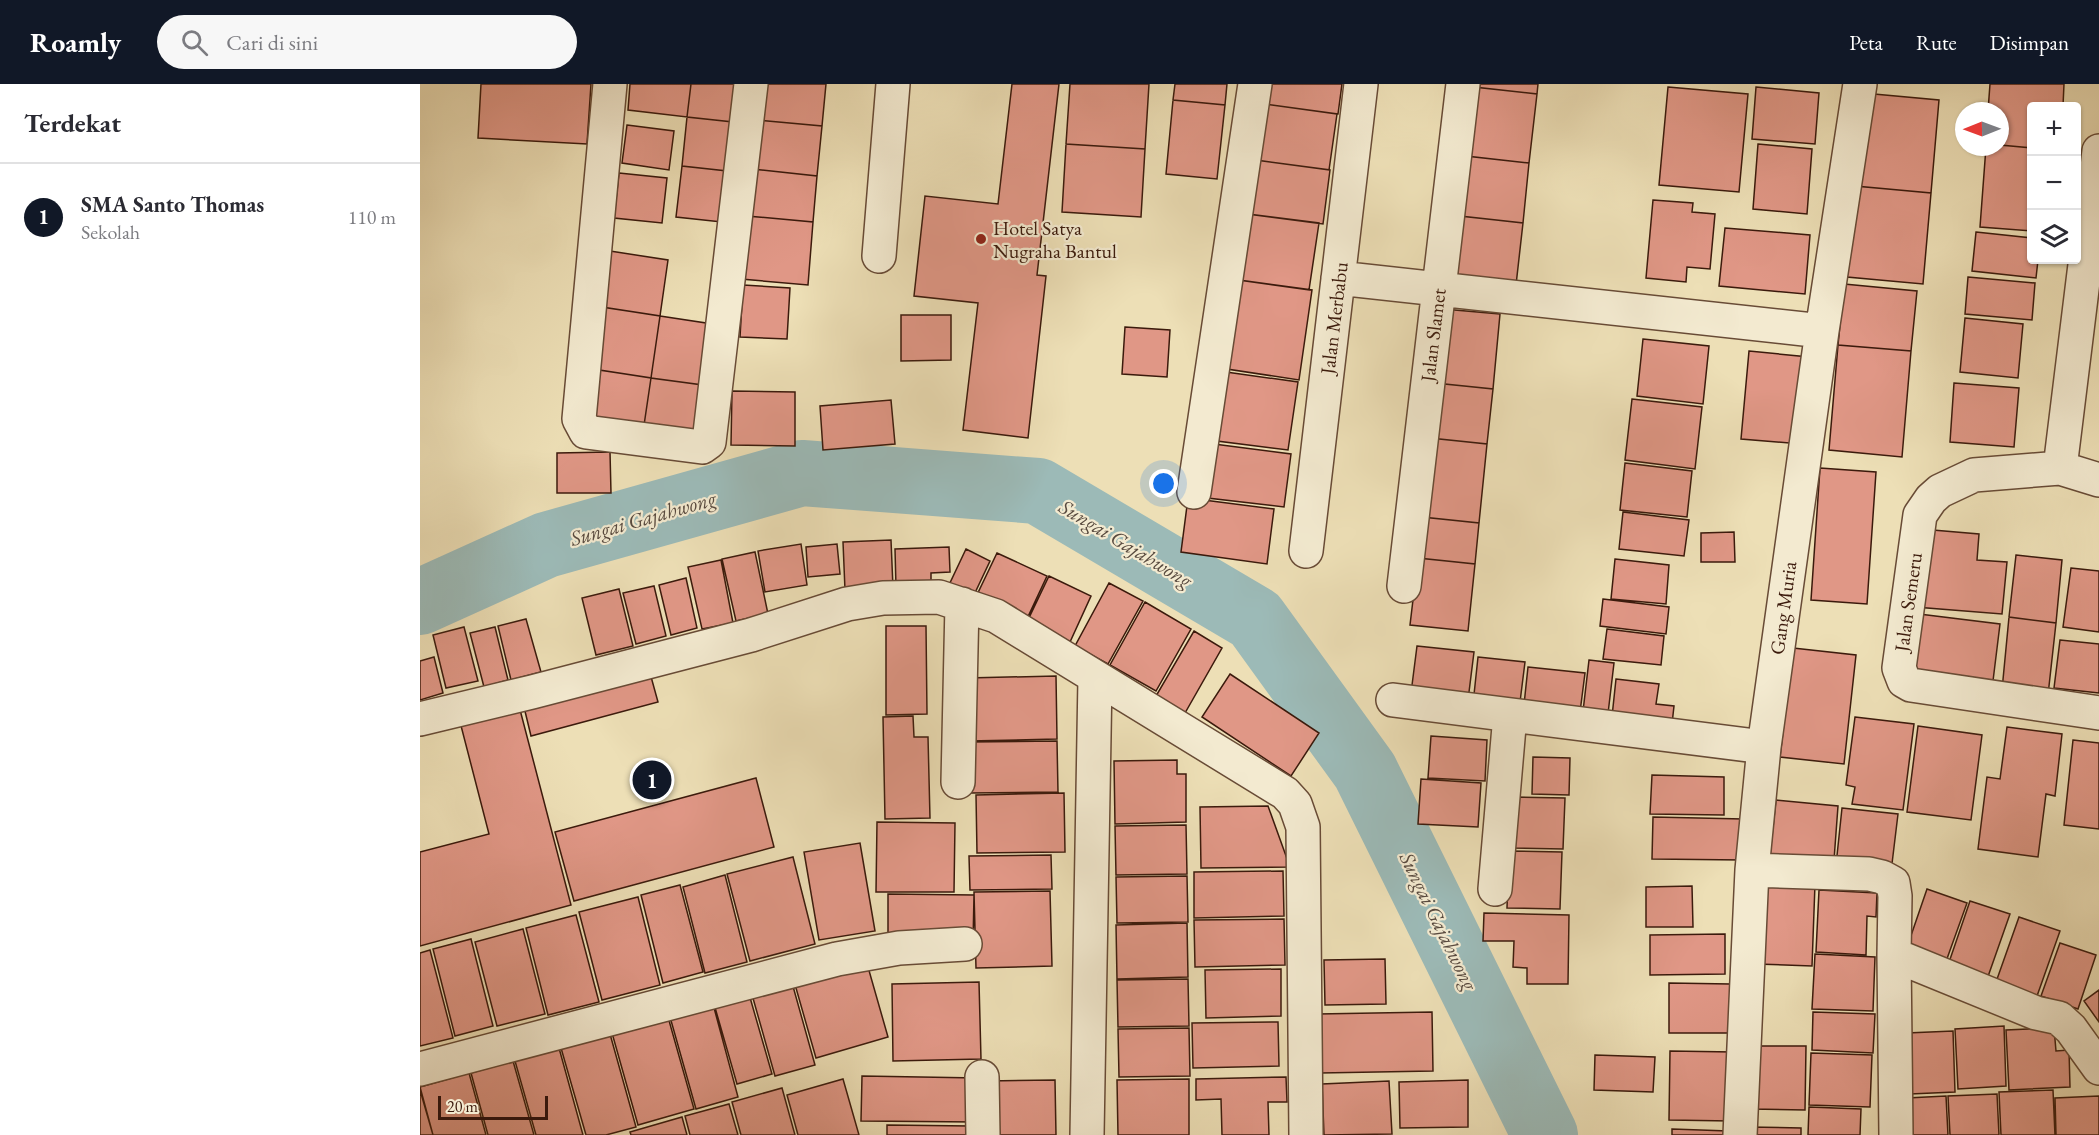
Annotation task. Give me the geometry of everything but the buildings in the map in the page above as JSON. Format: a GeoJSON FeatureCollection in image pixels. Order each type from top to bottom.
{"type":"FeatureCollection","features":[{"type":"Feature","properties":{"kind":"street"},"geometry":{"type":"LineString","coordinates":[[610,84],[579,419],[586,432],[702,447],[709,442],[751,84]]}},
{"type":"Feature","properties":{"kind":"street"},"geometry":{"type":"LineString","coordinates":[[879,256],[893,84]]}},
{"type":"Feature","properties":{"kind":"street"},"geometry":{"type":"LineString","coordinates":[[1194,492],[1255,84]]}},
{"type":"Feature","properties":{"kind":"street","name":"Jalan Merbabu"},"geometry":{"type":"LineString","coordinates":[[1306,551],[1361,84]]}},
{"type":"Feature","properties":{"kind":"street","name":"Jalan Slamet"},"geometry":{"type":"LineString","coordinates":[[1404,586],[1463,84]]}},
{"type":"Feature","properties":{"kind":"street","name":"Gang Muria"},"geometry":{"type":"LineString","coordinates":[[1740,1135],[1752,870],[1764,747],[1822,331],[1860,84]]}},
{"type":"Feature","properties":{"kind":"street"},"geometry":{"type":"LineString","coordinates":[[2060,468],[2099,151]]}},
{"type":"Feature","properties":{"kind":"street"},"geometry":{"type":"LineString","coordinates":[[1338,278],[1822,331]]}},
{"type":"Feature","properties":{"kind":"street","name":"Jalan Semeru"},"geometry":{"type":"LineString","coordinates":[[2099,480],[2060,468],[1974,475],[1940,490],[1920,515],[1899,668],[1904,681],[1911,685],[2099,714]]}},
{"type":"Feature","properties":{"kind":"street"},"geometry":{"type":"LineString","coordinates":[[420,719],[751,635],[847,604],[906,596],[939,597],[996,616],[1285,793],[1295,804],[1303,826],[1306,1135]]}},
{"type":"Feature","properties":{"kind":"street"},"geometry":{"type":"LineString","coordinates":[[958,782],[962,604]]}},
{"type":"Feature","properties":{"kind":"street"},"geometry":{"type":"LineString","coordinates":[[1087,1135],[1095,678]]}},
{"type":"Feature","properties":{"kind":"street"},"geometry":{"type":"LineString","coordinates":[[1393,700],[1764,747]]}},
{"type":"Feature","properties":{"kind":"street"},"geometry":{"type":"LineString","coordinates":[[1495,889],[1510,715]]}},
{"type":"Feature","properties":{"kind":"street"},"geometry":{"type":"LineString","coordinates":[[1752,870],[1869,874],[1893,883],[1895,896],[1896,1135]]}},
{"type":"Feature","properties":{"kind":"street"},"geometry":{"type":"LineString","coordinates":[[420,1069],[837,959],[899,948],[965,944]]}},
{"type":"Feature","properties":{"kind":"street"},"geometry":{"type":"LineString","coordinates":[[1894,955],[2036,1013],[2059,1018],[2071,1029],[2099,1068]]}},
{"type":"Feature","properties":{"kind":"street"},"geometry":{"type":"LineString","coordinates":[[982,1077],[983,1135]]}},
{"type":"Feature","properties":{"kind":"waterway","name":"Sungai Gajahwong"},"geometry":{"type":"LineString","coordinates":[[420,602],[546,545],[802,473],[1038,491],[1255,619],[1365,771],[1545,1135]]}},
{"type":"Feature","properties":{"kind":"place","name":"Hotel Satya Nugraha Bantul"},"geometry":{"type":"Point","coordinates":[981,239]}},
{"type":"Feature","properties":{"kind":"place","name":"SMA Santo Thomas"},"geometry":{"type":"Point","coordinates":[652,780]}}]}
